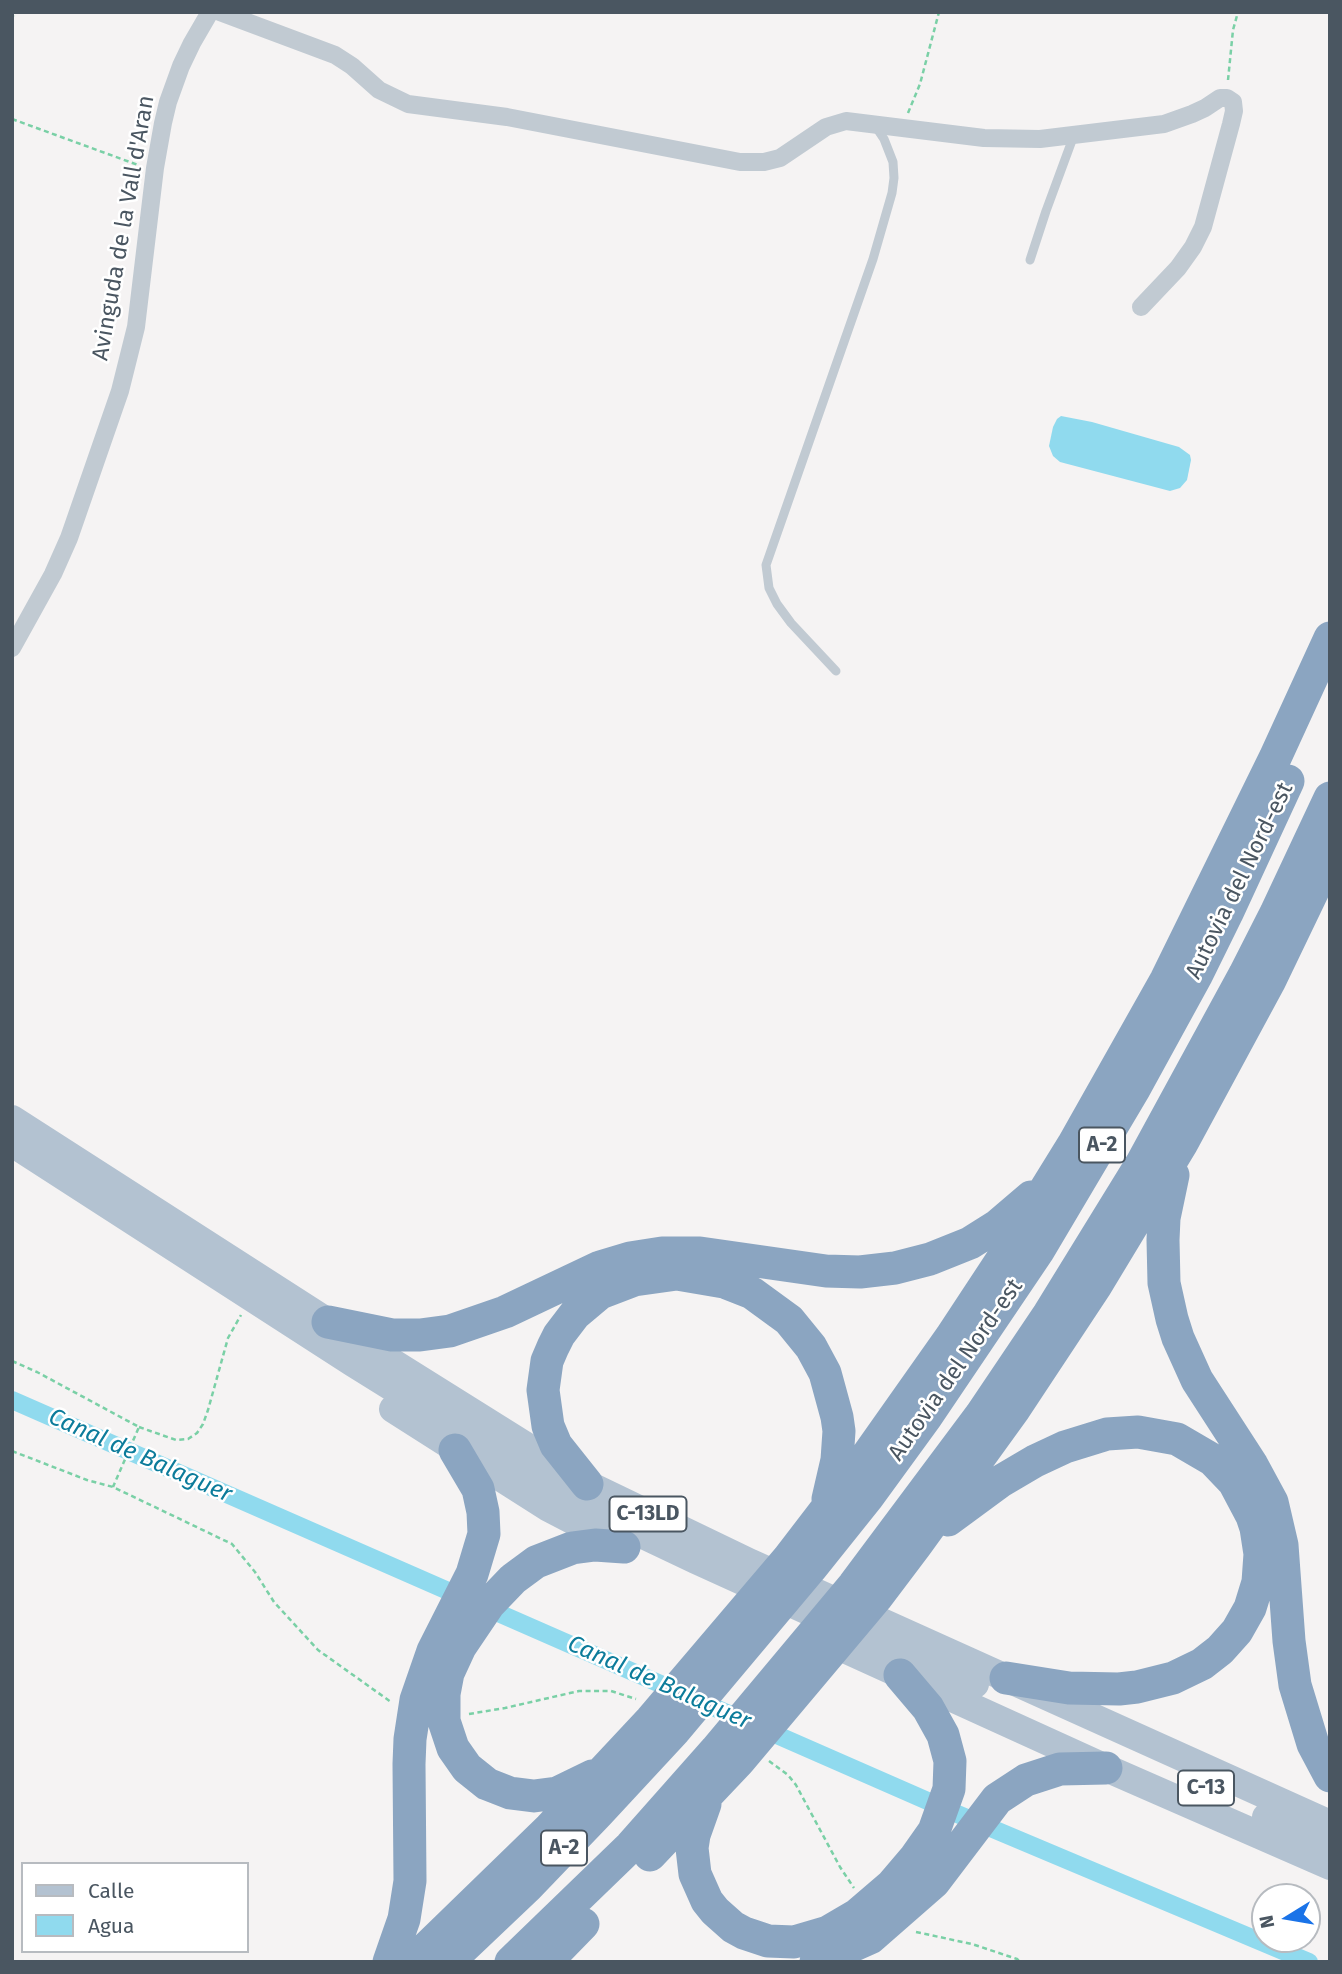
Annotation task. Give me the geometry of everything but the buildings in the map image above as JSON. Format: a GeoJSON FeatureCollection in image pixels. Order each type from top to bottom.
{"type":"FeatureCollection","features":[{"type":"Feature","properties":{"kind":"highway"},"geometry":{"type":"LineString","coordinates":[[412,1962],[522,1856],[607,1768],[663,1725],[800,1564],[825,1511],[951,1337],[1056,1174],[1095,1108],[1166,980],[1275,758],[1330,638]]}},
{"type":"Feature","properties":{"kind":"highway","name":"Autovia del Nord-est"},"geometry":{"type":"LineString","coordinates":[[800,1564],[867,1498],[926,1417],[1038,1251],[1089,1167],[1184,997],[1227,913],[1330,686]]}},
{"type":"Feature","properties":{"kind":"highway","name":"Autovia del Nord-est"},"geometry":{"type":"LineString","coordinates":[[865,1591],[1049,1314],[1110,1217],[1217,1030],[1330,798]]}},
{"type":"Feature","properties":{"kind":"highway"},"geometry":{"type":"LineString","coordinates":[[916,1545],[1048,1360],[1116,1253],[1182,1143],[1269,982],[1330,855]]}},
{"type":"Feature","properties":{"kind":"highway"},"geometry":{"type":"LineString","coordinates":[[1182,1143],[1164,1218],[1164,1283],[1168,1304],[1187,1360],[1272,1502],[1282,1545],[1295,1685],[1313,1744],[1330,1776]]}},
{"type":"Feature","properties":{"kind":"highway"},"geometry":{"type":"LineString","coordinates":[[328,1322],[392,1335],[450,1331],[505,1312],[600,1267],[630,1258],[662,1253],[700,1253],[826,1271],[860,1272],[895,1268],[970,1243],[1009,1216],[1056,1174]]}},
{"type":"Feature","properties":{"kind":"highway"},"geometry":{"type":"LineString","coordinates":[[587,1484],[556,1446],[545,1412],[544,1375],[547,1361],[559,1335],[584,1305],[613,1287],[649,1277],[691,1275],[724,1282],[752,1293],[766,1302],[789,1320],[818,1359],[831,1388],[839,1431],[837,1460],[825,1511]]}},
{"type":"Feature","properties":{"kind":"highway"},"geometry":{"type":"LineString","coordinates":[[1006,1678],[1069,1688],[1137,1687],[1182,1675],[1220,1650],[1237,1631],[1250,1608],[1258,1582],[1260,1554],[1256,1528],[1247,1503],[1234,1482],[1213,1460],[1177,1439],[1138,1432],[1107,1434],[1065,1447],[1020,1470],[982,1494],[916,1545],[865,1591],[728,1756],[698,1820],[692,1847],[695,1874],[700,1888],[715,1911],[733,1927],[768,1941],[804,1940],[857,1915],[881,1896],[923,1847],[948,1836],[1026,1780],[1060,1769],[1106,1768]]}},
{"type":"Feature","properties":{"kind":"highway"},"geometry":{"type":"LineString","coordinates":[[455,1450],[474,1480],[481,1499],[484,1523],[482,1543],[458,1627],[443,1708],[453,1748],[467,1768],[487,1784],[522,1796],[565,1790],[607,1768]]}},
{"type":"Feature","properties":{"kind":"highway"},"geometry":{"type":"LineString","coordinates":[[388,1962],[404,1919],[410,1881],[408,1764],[413,1719],[426,1667],[458,1627],[489,1604],[536,1562],[572,1548],[595,1545],[624,1547]]}},
{"type":"Feature","properties":{"kind":"highway"},"geometry":{"type":"LineString","coordinates":[[816,1962],[870,1938],[934,1882],[948,1836],[944,1807],[951,1780],[947,1748],[937,1722],[928,1708],[900,1675]]}},
{"type":"Feature","properties":{"kind":"highway","name":"A-2"},"geometry":{"type":"LineString","coordinates":[[448,1962],[554,1859],[663,1725]]}},
{"type":"Feature","properties":{"kind":"highway","name":"A-2"},"geometry":{"type":"LineString","coordinates":[[511,1962],[728,1756]]}},
{"type":"Feature","properties":{"kind":"highway"},"geometry":{"type":"LineString","coordinates":[[546,1962],[709,1795]]}},
{"type":"Feature","properties":{"kind":"main road","name":"C-13LD"},"geometry":{"type":"LineString","coordinates":[[12,1119],[587,1484],[751,1563],[1330,1824]]}},
{"type":"Feature","properties":{"kind":"main road","name":"C-13"},"geometry":{"type":"LineString","coordinates":[[12,1143],[353,1363],[551,1486],[636,1532],[872,1640],[1082,1730],[1330,1846]]}},
{"type":"Feature","properties":{"kind":"main road"},"geometry":{"type":"LineString","coordinates":[[92,1194],[181,1268],[455,1450],[547,1507],[624,1547],[900,1675],[1330,1866]]}},
{"type":"Feature","properties":{"kind":"street","name":"Avinguda de la Vall d'Aran"},"geometry":{"type":"LineString","coordinates":[[12,648],[54,574],[120,391],[136,327],[155,168],[168,102],[181,66],[210,12]]}},
{"type":"Feature","properties":{"kind":"street"},"geometry":{"type":"LineString","coordinates":[[220,12],[344,60],[379,90],[408,104],[488,114],[740,162],[764,162],[780,158],[833,123],[856,121],[1002,140],[1041,139],[1177,121],[1220,98],[1227,98],[1233,103],[1231,124],[1203,227],[1178,268],[1141,307]]}},
{"type":"Feature","properties":{"kind":"lane"},"geometry":{"type":"LineString","coordinates":[[836,671],[790,623],[777,604],[768,588],[766,565],[873,259],[892,193],[892,162],[884,139],[875,125]]}},
{"type":"Feature","properties":{"kind":"lane"},"geometry":{"type":"LineString","coordinates":[[1030,260],[1074,135]]}},
{"type":"Feature","properties":{"kind":"path"},"geometry":{"type":"LineString","coordinates":[[12,20],[14,12]]}},
{"type":"Feature","properties":{"kind":"path"},"geometry":{"type":"LineString","coordinates":[[899,127],[914,102],[939,12]]}},
{"type":"Feature","properties":{"kind":"path"},"geometry":{"type":"LineString","coordinates":[[1227,98],[1231,42],[1238,12]]}},
{"type":"Feature","properties":{"kind":"path"},"geometry":{"type":"LineString","coordinates":[[12,119],[123,161],[155,168]]}},
{"type":"Feature","properties":{"kind":"path"},"geometry":{"type":"LineString","coordinates":[[12,1361],[139,1427],[176,1440],[188,1439],[197,1433],[203,1424],[228,1338],[244,1311]]}},
{"type":"Feature","properties":{"kind":"path"},"geometry":{"type":"LineString","coordinates":[[113,1487],[139,1427]]}},
{"type":"Feature","properties":{"kind":"path"},"geometry":{"type":"LineString","coordinates":[[12,1451],[87,1480],[113,1487],[232,1544],[255,1572],[274,1602],[318,1650],[368,1688],[400,1708]]}},
{"type":"Feature","properties":{"kind":"path"},"geometry":{"type":"LineString","coordinates":[[468,1714],[579,1691]]}},
{"type":"Feature","properties":{"kind":"path"},"geometry":{"type":"LineString","coordinates":[[914,1932],[972,1944],[1020,1962]]}},
{"type":"Feature","properties":{"kind":"water"},"geometry":{"type":"Polygon","coordinates":[[[1061,416],[1179,447],[1190,455],[1187,480],[1180,488],[1170,491],[1060,462],[1053,456],[1049,446],[1053,427],[1061,416]]]}},
{"type":"Feature","properties":{"kind":"waterway","name":"Canal de Balaguer"},"geometry":{"type":"LineString","coordinates":[[12,1400],[955,1813],[1309,1962]]}}]}
